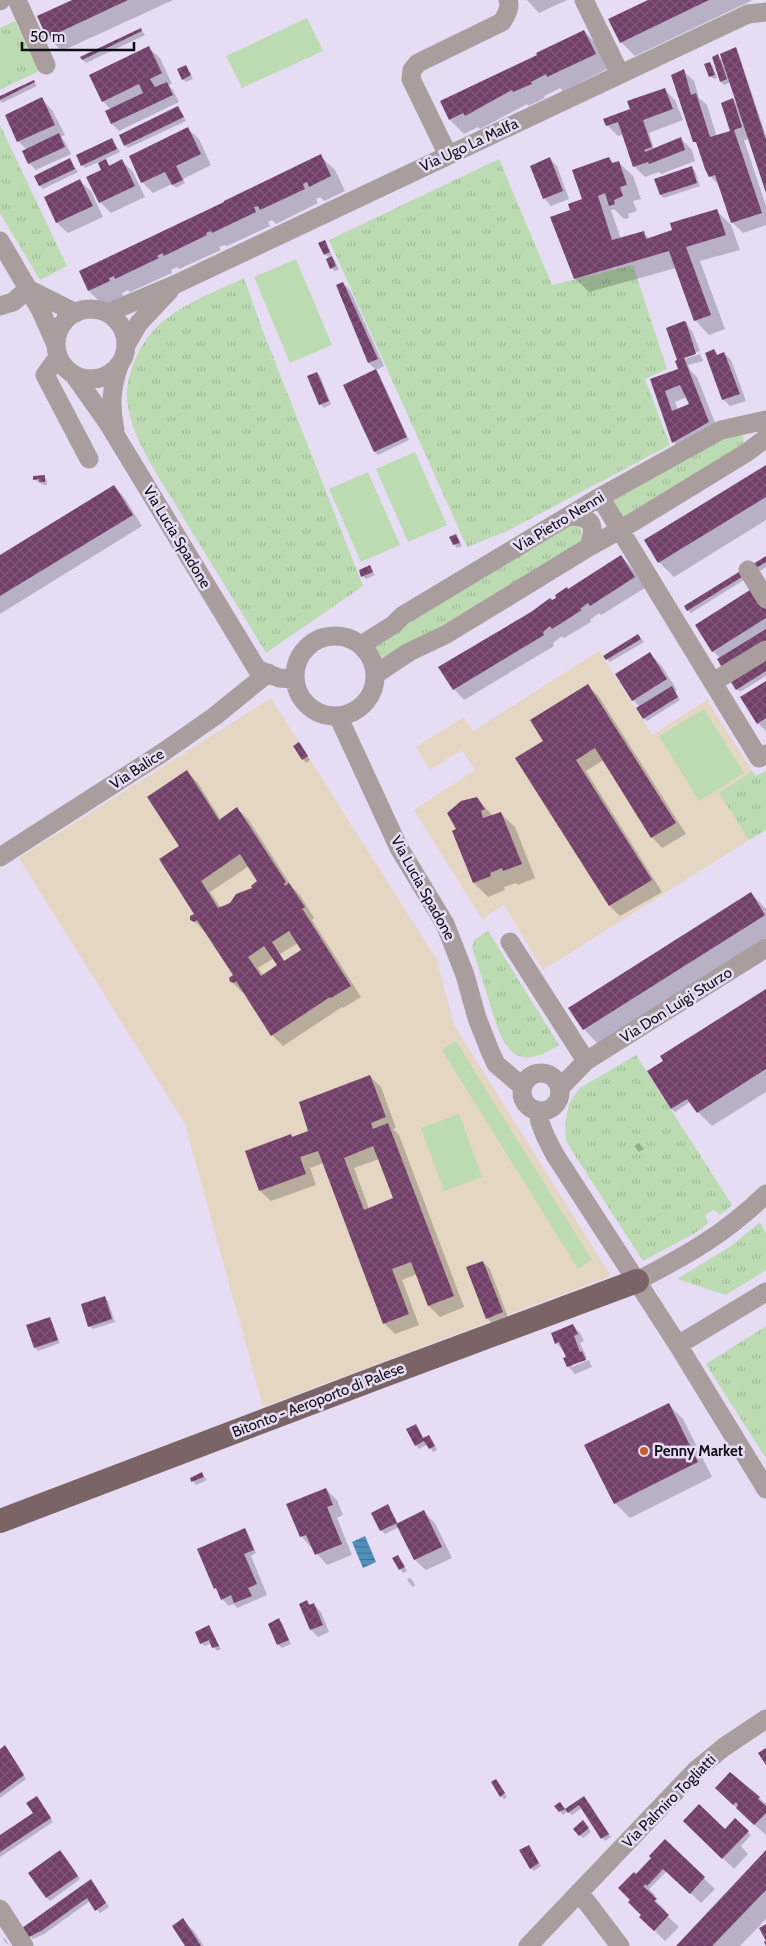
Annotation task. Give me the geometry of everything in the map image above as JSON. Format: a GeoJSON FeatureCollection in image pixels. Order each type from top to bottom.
{"type":"FeatureCollection","features":[{"type":"Feature","properties":{"kind":"main road","name":"Bitonto - Aeroporto di Palese"},"geometry":{"type":"LineString","coordinates":[[0,1521],[637,1281]]}},
{"type":"Feature","properties":{"kind":"street"},"geometry":{"type":"LineString","coordinates":[[17,0],[46,65]]}},
{"type":"Feature","properties":{"kind":"street"},"geometry":{"type":"LineString","coordinates":[[448,155],[411,79],[412,70],[418,62],[502,22],[508,12],[508,0]]}},
{"type":"Feature","properties":{"kind":"street"},"geometry":{"type":"LineString","coordinates":[[584,0],[620,74]]}},
{"type":"Feature","properties":{"kind":"street","name":"Via Ugo La Malfa"},"geometry":{"type":"LineString","coordinates":[[107,313],[174,285],[620,74],[757,13],[766,4]]}},
{"type":"Feature","properties":{"kind":"street"},"geometry":{"type":"LineString","coordinates":[[0,241],[28,288],[65,367],[74,375],[82,378],[98,379],[113,372],[119,366]]}},
{"type":"Feature","properties":{"kind":"street"},"geometry":{"type":"LineString","coordinates":[[117,439],[111,397],[126,345],[139,323],[174,285]]}},
{"type":"Feature","properties":{"kind":"street"},"geometry":{"type":"LineString","coordinates":[[0,306],[13,302],[28,288]]}},
{"type":"Feature","properties":{"kind":"street"},"geometry":{"type":"LineString","coordinates":[[28,288],[76,313]]}},
{"type":"Feature","properties":{"kind":"street"},"geometry":{"type":"LineString","coordinates":[[89,459],[45,375],[57,351],[61,326],[76,313],[92,309],[107,313],[119,323],[123,330],[126,345]]}},
{"type":"Feature","properties":{"kind":"street","name":"Via Lucia Spadone"},"geometry":{"type":"LineString","coordinates":[[74,375],[117,439],[258,669],[279,678],[293,679]]}},
{"type":"Feature","properties":{"kind":"street","name":"Via Pietro Nenni"},"geometry":{"type":"LineString","coordinates":[[360,645],[393,625],[402,616],[600,497],[721,430],[766,420]]}},
{"type":"Feature","properties":{"kind":"street"},"geometry":{"type":"LineString","coordinates":[[376,674],[409,652],[446,635],[620,530],[746,453],[766,438]]}},
{"type":"Feature","properties":{"kind":"street"},"geometry":{"type":"LineString","coordinates":[[600,497],[759,758],[766,754]]}},
{"type":"Feature","properties":{"kind":"street"},"geometry":{"type":"LineString","coordinates":[[568,516],[582,516],[588,519],[594,534],[589,547]]}},
{"type":"Feature","properties":{"kind":"street"},"geometry":{"type":"LineString","coordinates":[[748,570],[766,599]]}},
{"type":"Feature","properties":{"kind":"street"},"geometry":{"type":"LineString","coordinates":[[339,636],[348,638],[360,645],[369,654],[374,662],[376,674],[374,689],[365,704],[350,714],[338,716],[323,715],[315,711],[302,699],[295,682],[296,664],[306,648],[321,638],[339,636]]}},
{"type":"Feature","properties":{"kind":"street"},"geometry":{"type":"LineString","coordinates":[[723,676],[766,650]]}},
{"type":"Feature","properties":{"kind":"street","name":"Via Balice"},"geometry":{"type":"LineString","coordinates":[[0,857],[162,753],[215,716],[268,673]]}},
{"type":"Feature","properties":{"kind":"street","name":"Via Lucia Spadone"},"geometry":{"type":"LineString","coordinates":[[338,716],[399,848],[448,930],[465,975],[485,1039],[496,1064],[544,1085]]}},
{"type":"Feature","properties":{"kind":"street"},"geometry":{"type":"LineString","coordinates":[[510,942],[586,1062]]}},
{"type":"Feature","properties":{"kind":"street","name":"Via Don Luigi Sturzo"},"geometry":{"type":"LineString","coordinates":[[538,1110],[550,1109],[544,1085],[586,1062],[766,948]]}},
{"type":"Feature","properties":{"kind":"street"},"geometry":{"type":"LineString","coordinates":[[555,1155],[544,1085],[522,1093],[527,1104],[538,1110],[539,1123],[544,1135],[555,1155],[678,1345],[766,1489]]}},
{"type":"Feature","properties":{"kind":"street"},"geometry":{"type":"LineString","coordinates":[[637,1281],[711,1241],[742,1218],[766,1194]]}},
{"type":"Feature","properties":{"kind":"street"},"geometry":{"type":"LineString","coordinates":[[678,1345],[766,1292]]}},
{"type":"Feature","properties":{"kind":"street","name":"Via Palmiro Togliatti"},"geometry":{"type":"LineString","coordinates":[[528,1946],[696,1770],[724,1747],[766,1719]]}},
{"type":"Feature","properties":{"kind":"street"},"geometry":{"type":"LineString","coordinates":[[579,1892],[620,1946]]}},
{"type":"Feature","properties":{"kind":"street"},"geometry":{"type":"LineString","coordinates":[[0,1908],[24,1946]]}},
{"type":"Feature","properties":{"kind":"shaded area"},"geometry":{"type":"Polygon","coordinates":[[[599,651],[652,735],[707,700],[752,771],[719,793],[749,840],[543,970],[504,905],[482,919],[414,810],[475,770],[462,750],[430,770],[416,747],[464,717],[473,731],[599,651]]]}},
{"type":"Feature","properties":{"kind":"shaded area"},"geometry":{"type":"Polygon","coordinates":[[[271,698],[437,960],[454,1025],[611,1276],[263,1407],[185,1124],[19,858],[271,698]]]}},
{"type":"Feature","properties":{"kind":"green space"},"geometry":{"type":"Polygon","coordinates":[[[307,18],[323,51],[242,88],[226,56],[307,18]]]}},
{"type":"Feature","properties":{"kind":"green space"},"geometry":{"type":"Polygon","coordinates":[[[15,21],[39,71],[0,90],[0,28],[15,21]]]}},
{"type":"Feature","properties":{"kind":"green space"},"geometry":{"type":"Polygon","coordinates":[[[0,41],[23,52],[7,85],[0,82],[0,41]]]}},
{"type":"Feature","properties":{"kind":"green space"},"geometry":{"type":"Polygon","coordinates":[[[0,125],[67,266],[40,280],[0,213],[0,125]]]}},
{"type":"Feature","properties":{"kind":"green space"},"geometry":{"type":"Polygon","coordinates":[[[499,159],[552,285],[633,265],[667,369],[645,379],[670,445],[507,531],[467,547],[329,240],[499,159]]]}},
{"type":"Feature","properties":{"kind":"green space"},"geometry":{"type":"Polygon","coordinates":[[[296,259],[332,345],[290,363],[254,277],[296,259]]]}},
{"type":"Feature","properties":{"kind":"green space"},"geometry":{"type":"Polygon","coordinates":[[[244,278],[363,586],[266,653],[147,457],[134,430],[127,401],[128,384],[136,359],[144,343],[157,327],[168,317],[192,302],[244,278]]]}},
{"type":"Feature","properties":{"kind":"green space"},"geometry":{"type":"Polygon","coordinates":[[[737,432],[743,436],[744,443],[738,451],[622,521],[611,499],[729,434],[737,432]]]}},
{"type":"Feature","properties":{"kind":"green space"},"geometry":{"type":"Polygon","coordinates":[[[415,452],[447,525],[408,542],[376,469],[415,452]]]}},
{"type":"Feature","properties":{"kind":"green space"},"geometry":{"type":"Polygon","coordinates":[[[368,472],[400,545],[361,562],[329,489],[368,472]]]}},
{"type":"Feature","properties":{"kind":"green space"},"geometry":{"type":"Polygon","coordinates":[[[571,520],[580,525],[583,535],[581,544],[380,662],[374,644],[571,520]]]}},
{"type":"Feature","properties":{"kind":"green space"},"geometry":{"type":"Polygon","coordinates":[[[704,709],[744,773],[699,801],[659,736],[704,709]]]}},
{"type":"Feature","properties":{"kind":"green space"},"geometry":{"type":"Polygon","coordinates":[[[766,770],[766,830],[749,840],[719,793],[752,771],[756,776],[766,770]]]}},
{"type":"Feature","properties":{"kind":"green space"},"geometry":{"type":"Polygon","coordinates":[[[488,931],[559,1045],[543,1054],[530,1057],[520,1056],[511,1051],[499,1032],[472,947],[474,940],[488,931]]]}},
{"type":"Feature","properties":{"kind":"green space"},"geometry":{"type":"Polygon","coordinates":[[[456,1041],[592,1260],[578,1269],[442,1050],[456,1041]]]}},
{"type":"Feature","properties":{"kind":"green space"},"geometry":{"type":"Polygon","coordinates":[[[636,1055],[732,1205],[720,1215],[714,1210],[705,1215],[708,1223],[695,1233],[643,1261],[569,1146],[566,1140],[565,1124],[569,1104],[580,1088],[636,1055]]]}},
{"type":"Feature","properties":{"kind":"green space"},"geometry":{"type":"Polygon","coordinates":[[[459,1114],[482,1177],[444,1191],[421,1128],[459,1114]]]}},
{"type":"Feature","properties":{"kind":"green space"},"geometry":{"type":"Polygon","coordinates":[[[760,1222],[766,1233],[766,1270],[726,1295],[677,1279],[731,1246],[760,1222]]]}},
{"type":"Feature","properties":{"kind":"green space"},"geometry":{"type":"Polygon","coordinates":[[[766,1326],[766,1456],[765,1457],[706,1364],[766,1326]]]}},
{"type":"Feature","properties":{"kind":"water"},"geometry":{"type":"Polygon","coordinates":[[[365,1536],[376,1562],[363,1568],[352,1542],[365,1536]]]}},
{"type":"Feature","properties":{"kind":"building"},"geometry":{"type":"Polygon","coordinates":[[[72,0],[128,0],[47,38],[37,16],[72,0]]]}},
{"type":"Feature","properties":{"kind":"building"},"geometry":{"type":"Polygon","coordinates":[[[648,0],[709,0],[620,43],[608,19],[648,0]]]}},
{"type":"Feature","properties":{"kind":"building"},"geometry":{"type":"Polygon","coordinates":[[[141,28],[142,31],[82,60],[80,57],[141,28]]]}},
{"type":"Feature","properties":{"kind":"building"},"geometry":{"type":"Polygon","coordinates":[[[584,30],[596,54],[547,77],[546,74],[531,82],[532,84],[513,92],[512,90],[465,116],[463,113],[449,120],[440,101],[537,55],[536,53],[584,30]]]}},
{"type":"Feature","properties":{"kind":"building"},"geometry":{"type":"Polygon","coordinates":[[[149,46],[162,73],[150,79],[155,87],[167,82],[173,95],[111,124],[105,111],[143,93],[139,84],[102,102],[89,75],[149,46]]]}},
{"type":"Feature","properties":{"kind":"building"},"geometry":{"type":"Polygon","coordinates":[[[736,47],[766,140],[766,193],[720,54],[736,47]]]}},
{"type":"Feature","properties":{"kind":"building"},"geometry":{"type":"Polygon","coordinates":[[[718,54],[727,79],[720,82],[712,57],[718,54]]]}},
{"type":"Feature","properties":{"kind":"building"},"geometry":{"type":"Polygon","coordinates":[[[710,62],[715,75],[709,77],[704,64],[710,62]]]}},
{"type":"Feature","properties":{"kind":"building"},"geometry":{"type":"Polygon","coordinates":[[[186,65],[191,75],[182,80],[177,69],[186,65]]]}},
{"type":"Feature","properties":{"kind":"building"},"geometry":{"type":"Polygon","coordinates":[[[684,69],[691,95],[696,93],[710,137],[730,131],[721,103],[733,98],[742,127],[734,130],[762,213],[731,223],[715,175],[709,177],[696,142],[693,142],[671,75],[684,69]]]}},
{"type":"Feature","properties":{"kind":"building"},"geometry":{"type":"Polygon","coordinates":[[[34,80],[35,82],[0,100],[0,96],[34,80]]]}},
{"type":"Feature","properties":{"kind":"building"},"geometry":{"type":"Polygon","coordinates":[[[665,88],[673,109],[643,120],[652,147],[644,150],[645,152],[681,137],[685,150],[649,164],[648,162],[633,167],[618,122],[606,126],[603,119],[630,109],[627,101],[665,88]]]}},
{"type":"Feature","properties":{"kind":"building"},"geometry":{"type":"Polygon","coordinates":[[[42,97],[55,125],[17,142],[5,115],[42,97]]]}},
{"type":"Feature","properties":{"kind":"building"},"geometry":{"type":"Polygon","coordinates":[[[178,106],[184,117],[124,146],[119,135],[178,106]]]}},
{"type":"Feature","properties":{"kind":"building"},"geometry":{"type":"Polygon","coordinates":[[[188,127],[201,154],[176,166],[183,180],[172,185],[165,172],[141,183],[129,156],[188,127]]]}},
{"type":"Feature","properties":{"kind":"building"},"geometry":{"type":"Polygon","coordinates":[[[59,133],[65,147],[28,164],[22,151],[59,133]]]}},
{"type":"Feature","properties":{"kind":"building"},"geometry":{"type":"Polygon","coordinates":[[[112,138],[117,149],[81,166],[76,155],[112,138]]]}},
{"type":"Feature","properties":{"kind":"building"},"geometry":{"type":"Polygon","coordinates":[[[321,154],[331,176],[309,187],[307,182],[303,184],[305,189],[260,210],[258,206],[254,207],[256,212],[212,233],[211,231],[206,233],[207,235],[164,256],[162,253],[157,256],[159,258],[115,279],[114,276],[109,278],[110,281],[88,291],[79,271],[321,154]]]}},
{"type":"Feature","properties":{"kind":"building"},"geometry":{"type":"Polygon","coordinates":[[[550,157],[563,191],[543,199],[530,166],[550,157]]]}},
{"type":"Feature","properties":{"kind":"building"},"geometry":{"type":"Polygon","coordinates":[[[609,157],[612,163],[619,161],[627,185],[620,187],[623,196],[614,200],[615,204],[609,206],[605,193],[598,196],[612,240],[644,231],[646,239],[672,230],[670,223],[717,209],[726,235],[686,247],[711,315],[694,321],[669,251],[574,279],[550,217],[570,210],[568,204],[582,199],[572,170],[609,157]]]}},
{"type":"Feature","properties":{"kind":"building"},"geometry":{"type":"Polygon","coordinates":[[[70,158],[75,169],[39,186],[34,176],[70,158]]]}},
{"type":"Feature","properties":{"kind":"building"},"geometry":{"type":"Polygon","coordinates":[[[106,159],[109,166],[122,159],[135,186],[99,203],[86,177],[101,170],[98,163],[106,159]]]}},
{"type":"Feature","properties":{"kind":"building"},"geometry":{"type":"Polygon","coordinates":[[[692,166],[697,183],[660,195],[654,179],[692,166]]]}},
{"type":"Feature","properties":{"kind":"building"},"geometry":{"type":"Polygon","coordinates":[[[80,179],[93,206],[56,223],[44,197],[80,179]]]}},
{"type":"Feature","properties":{"kind":"building"},"geometry":{"type":"Polygon","coordinates":[[[325,240],[330,252],[324,255],[318,243],[325,240]]]}},
{"type":"Feature","properties":{"kind":"building"},"geometry":{"type":"Polygon","coordinates":[[[332,256],[336,266],[330,269],[326,259],[332,256]]]}},
{"type":"Feature","properties":{"kind":"building"},"geometry":{"type":"Polygon","coordinates":[[[343,282],[378,359],[368,363],[336,285],[343,282]]]}},
{"type":"Feature","properties":{"kind":"building"},"geometry":{"type":"Polygon","coordinates":[[[684,321],[686,322],[696,354],[684,358],[709,422],[672,443],[650,379],[678,369],[675,361],[677,360],[666,328],[684,321]],[[680,385],[665,391],[672,411],[689,404],[680,385]]]}},
{"type":"Feature","properties":{"kind":"building"},"geometry":{"type":"Polygon","coordinates":[[[714,349],[717,355],[724,352],[740,394],[722,400],[705,353],[714,349]]]}},
{"type":"Feature","properties":{"kind":"building"},"geometry":{"type":"Polygon","coordinates":[[[376,369],[407,437],[374,452],[343,385],[376,369]]]}},
{"type":"Feature","properties":{"kind":"building"},"geometry":{"type":"Polygon","coordinates":[[[317,372],[329,401],[319,405],[307,376],[317,372]]]}},
{"type":"Feature","properties":{"kind":"building"},"geometry":{"type":"Polygon","coordinates":[[[766,465],[766,497],[658,563],[644,540],[766,465]]]}},
{"type":"Feature","properties":{"kind":"building"},"geometry":{"type":"Polygon","coordinates":[[[45,475],[45,482],[39,482],[39,479],[33,480],[33,476],[45,475]]]}},
{"type":"Feature","properties":{"kind":"building"},"geometry":{"type":"Polygon","coordinates":[[[114,485],[133,515],[0,596],[0,555],[114,485]]]}},
{"type":"Feature","properties":{"kind":"building"},"geometry":{"type":"Polygon","coordinates":[[[456,534],[460,543],[453,545],[449,537],[456,534]]]}},
{"type":"Feature","properties":{"kind":"building"},"geometry":{"type":"Polygon","coordinates":[[[621,555],[635,577],[590,606],[588,603],[580,609],[582,610],[552,629],[550,626],[543,632],[544,635],[453,690],[438,667],[531,612],[550,598],[552,600],[556,598],[555,595],[567,587],[568,589],[621,555]]]}},
{"type":"Feature","properties":{"kind":"building"},"geometry":{"type":"Polygon","coordinates":[[[766,556],[766,562],[756,568],[753,564],[766,556]]]}},
{"type":"Feature","properties":{"kind":"building"},"geometry":{"type":"Polygon","coordinates":[[[370,565],[373,572],[361,577],[359,570],[370,565]]]}},
{"type":"Feature","properties":{"kind":"building"},"geometry":{"type":"Polygon","coordinates":[[[742,570],[745,575],[687,611],[684,606],[742,570]]]}},
{"type":"Feature","properties":{"kind":"building"},"geometry":{"type":"Polygon","coordinates":[[[753,588],[766,609],[766,618],[712,652],[695,625],[753,588]]]}},
{"type":"Feature","properties":{"kind":"building"},"geometry":{"type":"Polygon","coordinates":[[[766,629],[766,642],[723,669],[717,659],[766,629]]]}},
{"type":"Feature","properties":{"kind":"building"},"geometry":{"type":"Polygon","coordinates":[[[638,634],[641,639],[606,660],[603,656],[638,634]]]}},
{"type":"Feature","properties":{"kind":"building"},"geometry":{"type":"Polygon","coordinates":[[[650,652],[667,679],[632,701],[615,674],[650,652]]]}},
{"type":"Feature","properties":{"kind":"building"},"geometry":{"type":"Polygon","coordinates":[[[766,657],[766,671],[736,690],[729,679],[766,657]]]}},
{"type":"Feature","properties":{"kind":"building"},"geometry":{"type":"Polygon","coordinates":[[[766,681],[766,718],[757,724],[740,697],[766,681]]]}},
{"type":"Feature","properties":{"kind":"building"},"geometry":{"type":"Polygon","coordinates":[[[588,684],[676,823],[651,838],[595,748],[576,760],[652,880],[609,906],[515,758],[543,741],[530,720],[588,684]]]}},
{"type":"Feature","properties":{"kind":"building"},"geometry":{"type":"Polygon","coordinates":[[[672,686],[678,697],[643,719],[636,708],[672,686]]]}},
{"type":"Feature","properties":{"kind":"building"},"geometry":{"type":"Polygon","coordinates":[[[299,742],[308,756],[302,760],[293,746],[299,742]]]}},
{"type":"Feature","properties":{"kind":"building"},"geometry":{"type":"Polygon","coordinates":[[[187,770],[219,820],[237,807],[286,882],[285,886],[289,883],[305,907],[301,910],[303,910],[351,986],[330,997],[271,1036],[236,981],[234,983],[230,982],[229,978],[233,975],[197,920],[194,922],[190,920],[190,916],[194,914],[159,859],[179,846],[147,797],[187,770]],[[240,854],[201,881],[218,908],[230,903],[236,894],[252,888],[251,886],[257,881],[240,854]],[[289,931],[272,942],[284,961],[301,950],[289,931]],[[264,946],[248,957],[261,976],[277,965],[264,946]]]}},
{"type":"Feature","properties":{"kind":"building"},"geometry":{"type":"Polygon","coordinates":[[[477,797],[485,809],[481,811],[483,818],[501,812],[522,864],[503,871],[502,868],[490,873],[491,876],[473,883],[452,831],[456,829],[447,813],[461,801],[477,797]]]}},
{"type":"Feature","properties":{"kind":"building"},"geometry":{"type":"Polygon","coordinates":[[[751,892],[765,915],[583,1030],[568,1008],[751,892]]]}},
{"type":"Feature","properties":{"kind":"building"},"geometry":{"type":"Polygon","coordinates":[[[766,989],[766,1069],[697,1113],[687,1099],[671,1109],[647,1071],[663,1061],[660,1056],[766,989]]]}},
{"type":"Feature","properties":{"kind":"building"},"geometry":{"type":"Polygon","coordinates":[[[370,1075],[386,1117],[371,1123],[373,1129],[388,1123],[454,1296],[428,1306],[411,1262],[392,1269],[409,1314],[383,1324],[318,1151],[300,1157],[306,1174],[259,1191],[245,1151],[291,1134],[292,1137],[308,1131],[299,1102],[370,1075]],[[373,1146],[344,1158],[364,1210],[393,1198],[373,1146]]]}},
{"type":"Feature","properties":{"kind":"building"},"geometry":{"type":"Polygon","coordinates":[[[483,1261],[503,1312],[486,1319],[466,1267],[483,1261]]]}},
{"type":"Feature","properties":{"kind":"building"},"geometry":{"type":"Polygon","coordinates":[[[105,1296],[112,1319],[88,1327],[81,1304],[105,1296]]]}},
{"type":"Feature","properties":{"kind":"building"},"geometry":{"type":"Polygon","coordinates":[[[50,1317],[58,1340],[34,1348],[26,1325],[50,1317]]]}},
{"type":"Feature","properties":{"kind":"building"},"geometry":{"type":"Polygon","coordinates":[[[573,1324],[578,1334],[574,1336],[580,1352],[582,1351],[586,1360],[567,1367],[563,1358],[566,1357],[559,1342],[555,1344],[551,1333],[573,1324]]]}},
{"type":"Feature","properties":{"kind":"building"},"geometry":{"type":"Polygon","coordinates":[[[669,1403],[698,1462],[614,1504],[584,1445],[669,1403]]]}},
{"type":"Feature","properties":{"kind":"building"},"geometry":{"type":"Polygon","coordinates":[[[416,1424],[423,1438],[429,1435],[435,1446],[429,1449],[424,1441],[415,1446],[406,1429],[416,1424]]]}},
{"type":"Feature","properties":{"kind":"building"},"geometry":{"type":"Polygon","coordinates":[[[202,1472],[204,1477],[191,1482],[190,1478],[202,1472]]]}},
{"type":"Feature","properties":{"kind":"building"},"geometry":{"type":"Polygon","coordinates":[[[326,1488],[333,1505],[327,1507],[342,1544],[315,1555],[306,1535],[300,1537],[286,1504],[326,1488]]]}},
{"type":"Feature","properties":{"kind":"building"},"geometry":{"type":"Polygon","coordinates":[[[388,1504],[397,1523],[380,1531],[371,1513],[388,1504]]]}},
{"type":"Feature","properties":{"kind":"building"},"geometry":{"type":"Polygon","coordinates":[[[424,1510],[442,1547],[414,1560],[396,1524],[424,1510]]]}},
{"type":"Feature","properties":{"kind":"building"},"geometry":{"type":"Polygon","coordinates":[[[245,1528],[254,1550],[244,1554],[257,1584],[248,1588],[252,1596],[234,1603],[231,1595],[221,1600],[216,1588],[214,1589],[197,1549],[245,1528]]]}},
{"type":"Feature","properties":{"kind":"building"},"geometry":{"type":"Polygon","coordinates":[[[398,1555],[405,1567],[399,1570],[392,1558],[398,1555]]]}},
{"type":"Feature","properties":{"kind":"building"},"geometry":{"type":"Polygon","coordinates":[[[307,1600],[309,1605],[314,1603],[323,1625],[310,1630],[299,1604],[307,1600]]]}},
{"type":"Feature","properties":{"kind":"building"},"geometry":{"type":"Polygon","coordinates":[[[279,1618],[289,1640],[277,1645],[268,1624],[279,1618]]]}},
{"type":"Feature","properties":{"kind":"building"},"geometry":{"type":"Polygon","coordinates":[[[209,1625],[219,1646],[212,1648],[209,1640],[200,1644],[195,1632],[209,1625]]]}},
{"type":"Feature","properties":{"kind":"building"},"geometry":{"type":"Polygon","coordinates":[[[5,1745],[24,1775],[0,1793],[0,1749],[5,1745]]]}},
{"type":"Feature","properties":{"kind":"building"},"geometry":{"type":"Polygon","coordinates":[[[766,1748],[766,1765],[758,1753],[766,1748]]]}},
{"type":"Feature","properties":{"kind":"building"},"geometry":{"type":"Polygon","coordinates":[[[730,1772],[760,1797],[758,1799],[766,1806],[766,1813],[754,1825],[736,1808],[738,1805],[736,1802],[733,1805],[715,1788],[730,1772]]]}},
{"type":"Feature","properties":{"kind":"building"},"geometry":{"type":"Polygon","coordinates":[[[496,1779],[505,1793],[500,1797],[491,1782],[496,1779]]]}},
{"type":"Feature","properties":{"kind":"building"},"geometry":{"type":"Polygon","coordinates":[[[37,1796],[51,1818],[0,1852],[0,1835],[33,1813],[26,1803],[37,1796]]]}},
{"type":"Feature","properties":{"kind":"building"},"geometry":{"type":"Polygon","coordinates":[[[584,1796],[609,1834],[601,1839],[579,1805],[568,1813],[565,1809],[584,1796]]]}},
{"type":"Feature","properties":{"kind":"building"},"geometry":{"type":"Polygon","coordinates":[[[560,1802],[565,1809],[559,1812],[554,1806],[560,1802]]]}},
{"type":"Feature","properties":{"kind":"building"},"geometry":{"type":"Polygon","coordinates":[[[699,1804],[725,1829],[735,1818],[749,1831],[722,1859],[683,1821],[699,1804]]]}},
{"type":"Feature","properties":{"kind":"building"},"geometry":{"type":"Polygon","coordinates":[[[583,1820],[589,1828],[579,1836],[573,1829],[583,1820]]]}},
{"type":"Feature","properties":{"kind":"building"},"geometry":{"type":"Polygon","coordinates":[[[665,1839],[705,1877],[690,1894],[663,1869],[647,1886],[646,1884],[643,1886],[657,1899],[654,1901],[669,1915],[654,1931],[639,1917],[641,1915],[618,1888],[634,1872],[636,1874],[665,1839]]]}},
{"type":"Feature","properties":{"kind":"building"},"geometry":{"type":"Polygon","coordinates":[[[529,1845],[539,1863],[530,1869],[519,1850],[529,1845]]]}},
{"type":"Feature","properties":{"kind":"building"},"geometry":{"type":"Polygon","coordinates":[[[60,1850],[78,1876],[46,1898],[28,1873],[60,1850]]]}},
{"type":"Feature","properties":{"kind":"building"},"geometry":{"type":"Polygon","coordinates":[[[766,1850],[766,1890],[712,1946],[676,1946],[766,1850]]]}},
{"type":"Feature","properties":{"kind":"building"},"geometry":{"type":"Polygon","coordinates":[[[91,1879],[106,1903],[95,1911],[87,1898],[41,1931],[29,1937],[22,1928],[91,1879]]]}},
{"type":"Feature","properties":{"kind":"building"},"geometry":{"type":"Polygon","coordinates":[[[183,1918],[201,1946],[185,1946],[172,1926],[183,1918]]]}},
{"type":"Feature","properties":{"kind":"building"},"geometry":{"type":"Polygon","coordinates":[[[766,1924],[766,1941],[759,1928],[766,1924]]]}},
{"type":"Feature","properties":{"kind":"place","name":"Penny Market"},"geometry":{"type":"Point","coordinates":[644,1451]}}]}
